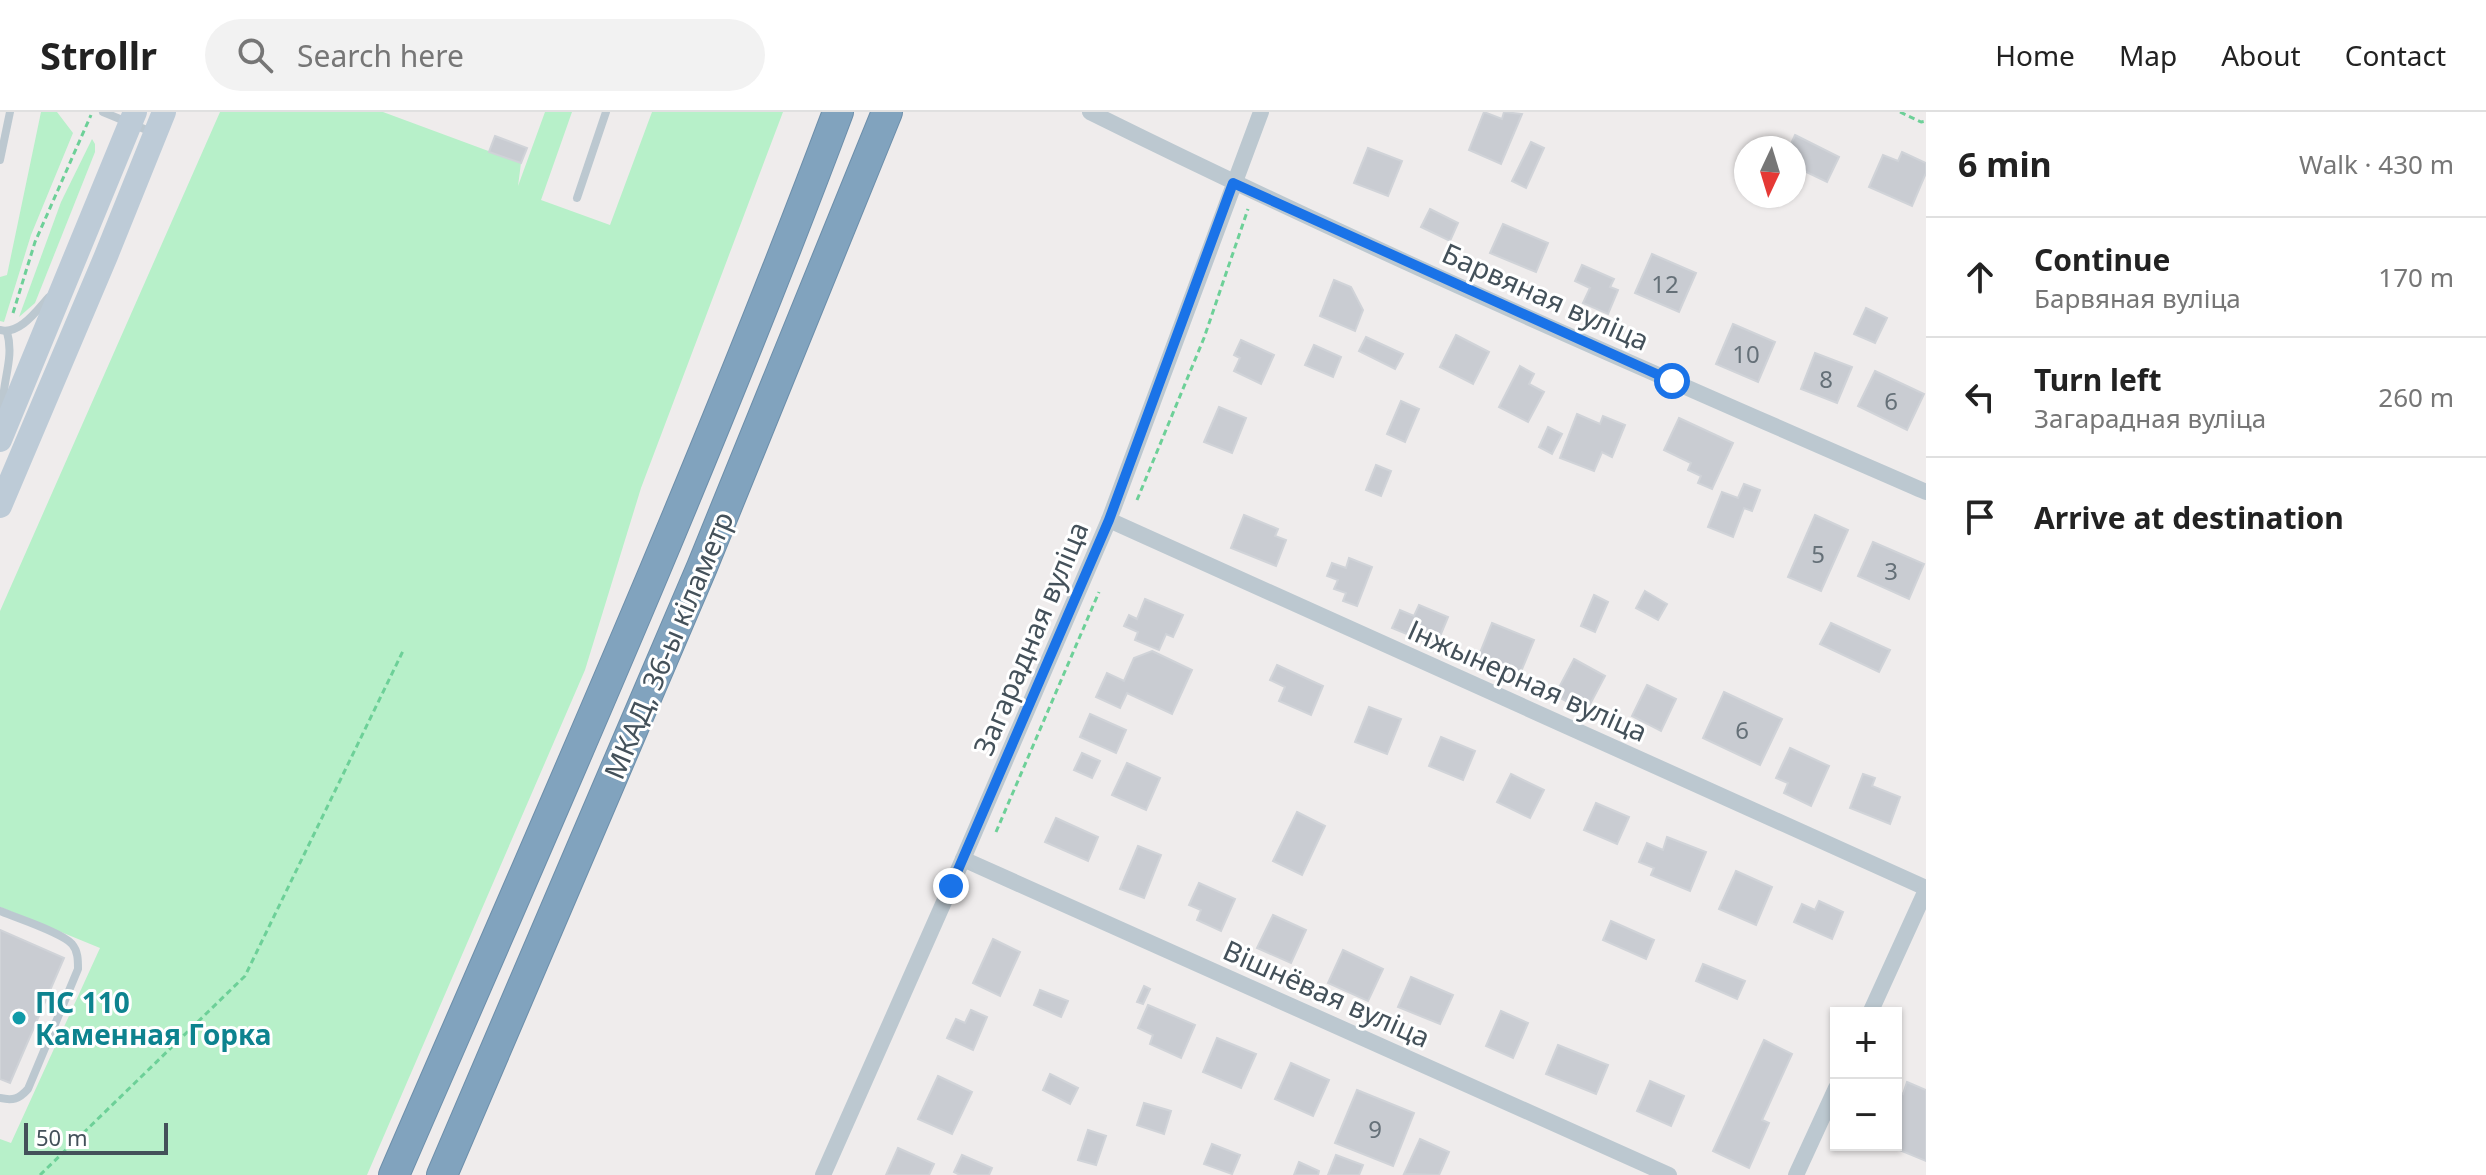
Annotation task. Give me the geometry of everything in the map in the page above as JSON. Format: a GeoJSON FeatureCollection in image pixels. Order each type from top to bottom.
{"type":"FeatureCollection","features":[{"type":"Feature","properties":{"kind":"highway","name":"МКАД, 36-ы кіламетр"},"geometry":{"type":"LineString","coordinates":[[394,1175],[667,545],[770,292],[838,112]]}},
{"type":"Feature","properties":{"kind":"highway","name":"МКАД, 36-ы кіламетр"},"geometry":{"type":"LineString","coordinates":[[442,1175],[702,567],[887,113]]}},
{"type":"Feature","properties":{"kind":"main road"},"geometry":{"type":"LineString","coordinates":[[2,435],[133,118]]}},
{"type":"Feature","properties":{"kind":"main road"},"geometry":{"type":"LineString","coordinates":[[0,506],[160,123]]}},
{"type":"Feature","properties":{"kind":"street","name":"Барвяная вуліца"},"geometry":{"type":"LineString","coordinates":[[1090,112],[1233,183],[1926,492]]}},
{"type":"Feature","properties":{"kind":"street","name":"Загарадная вуліца"},"geometry":{"type":"LineString","coordinates":[[823,1175],[1109,520],[1261,112]]}},
{"type":"Feature","properties":{"kind":"street","name":"Інжынерная вуліца"},"geometry":{"type":"LineString","coordinates":[[1109,520],[1926,889]]}},
{"type":"Feature","properties":{"kind":"street","name":"Вішнёвая вуліца"},"geometry":{"type":"LineString","coordinates":[[963,859],[1669,1175]]}},
{"type":"Feature","properties":{"kind":"street"},"geometry":{"type":"LineString","coordinates":[[1873,1007],[1926,889]]}},
{"type":"Feature","properties":{"kind":"street"},"geometry":{"type":"LineString","coordinates":[[1796,1175],[1830,1101]]}},
{"type":"Feature","properties":{"kind":"lane"},"geometry":{"type":"LineString","coordinates":[[0,160],[10,112]]}},
{"type":"Feature","properties":{"kind":"lane"},"geometry":{"type":"LineString","coordinates":[[103,112],[160,123]]}},
{"type":"Feature","properties":{"kind":"lane"},"geometry":{"type":"LineString","coordinates":[[577,198],[606,112]]}},
{"type":"Feature","properties":{"kind":"lane"},"geometry":{"type":"LineString","coordinates":[[2,435],[2,399],[10,344],[4,331],[23,325],[48,298],[75,260]]}},
{"type":"Feature","properties":{"kind":"lane"},"geometry":{"type":"LineString","coordinates":[[0,911],[64,938],[73,945],[78,956],[78,969],[28,1089],[20,1097],[9,1100],[0,1098]]}},
{"type":"Feature","properties":{"kind":"path"},"geometry":{"type":"LineString","coordinates":[[4,331],[35,242],[93,112]]}},
{"type":"Feature","properties":{"kind":"path"},"geometry":{"type":"LineString","coordinates":[[1900,112],[1921,122],[1926,121]]}},
{"type":"Feature","properties":{"kind":"path"},"geometry":{"type":"LineString","coordinates":[[40,1175],[245,976],[403,651]]}},
{"type":"Feature","properties":{"kind":"green space"},"geometry":{"type":"Polygon","coordinates":[[[41,112],[57,112],[73,133],[31,235],[4,322],[0,321],[0,277],[7,275],[41,112]]]}},
{"type":"Feature","properties":{"kind":"green space"},"geometry":{"type":"Polygon","coordinates":[[[220,112],[383,112],[521,163],[518,186],[545,112],[572,112],[541,200],[610,225],[652,112],[783,112],[641,488],[585,670],[367,1175],[0,1175],[0,1139],[11,1143],[100,948],[0,907],[0,611],[220,112]]]}},
{"type":"Feature","properties":{"kind":"green space"},"geometry":{"type":"Polygon","coordinates":[[[92,139],[95,152],[35,303],[19,317],[61,202],[92,139]]]}},
{"type":"Feature","properties":{"kind":"building"},"geometry":{"type":"Polygon","coordinates":[[[1484,112],[1502,119],[1504,112],[1522,114],[1501,164],[1469,150],[1484,112]]]}},
{"type":"Feature","properties":{"kind":"building"},"geometry":{"type":"Polygon","coordinates":[[[495,136],[527,148],[521,163],[489,152],[495,136]]]}},
{"type":"Feature","properties":{"kind":"building"},"geometry":{"type":"Polygon","coordinates":[[[1806,140],[1839,157],[1827,182],[1806,172],[1806,140]]]}},
{"type":"Feature","properties":{"kind":"building"},"geometry":{"type":"Polygon","coordinates":[[[1531,142],[1544,148],[1526,188],[1512,181],[1531,142]]]}},
{"type":"Feature","properties":{"kind":"building"},"geometry":{"type":"Polygon","coordinates":[[[1368,148],[1402,161],[1388,196],[1354,183],[1368,148]]]}},
{"type":"Feature","properties":{"kind":"building"},"geometry":{"type":"Polygon","coordinates":[[[1902,152],[1926,163],[1926,173],[1912,206],[1869,187],[1883,155],[1898,161],[1902,152]]]}},
{"type":"Feature","properties":{"kind":"building"},"geometry":{"type":"Polygon","coordinates":[[[1430,209],[1458,223],[1450,241],[1421,227],[1430,209]]]}},
{"type":"Feature","properties":{"kind":"building"},"geometry":{"type":"Polygon","coordinates":[[[1503,224],[1548,243],[1536,272],[1490,253],[1503,224]]]}},
{"type":"Feature","properties":{"kind":"building"},"geometry":{"type":"Polygon","coordinates":[[[1652,254],[1696,273],[1679,312],[1635,293],[1652,254]]]}},
{"type":"Feature","properties":{"kind":"building"},"geometry":{"type":"Polygon","coordinates":[[[1582,265],[1614,279],[1610,287],[1618,290],[1608,314],[1583,303],[1590,288],[1575,281],[1582,265]]]}},
{"type":"Feature","properties":{"kind":"building"},"geometry":{"type":"Polygon","coordinates":[[[1334,280],[1351,287],[1363,310],[1355,331],[1320,316],[1334,280]]]}},
{"type":"Feature","properties":{"kind":"building"},"geometry":{"type":"Polygon","coordinates":[[[1866,308],[1887,318],[1875,343],[1854,334],[1866,308]]]}},
{"type":"Feature","properties":{"kind":"building"},"geometry":{"type":"Polygon","coordinates":[[[1733,324],[1775,342],[1758,382],[1716,364],[1733,324]]]}},
{"type":"Feature","properties":{"kind":"building"},"geometry":{"type":"Polygon","coordinates":[[[1456,335],[1489,352],[1473,384],[1440,367],[1456,335]]]}},
{"type":"Feature","properties":{"kind":"building"},"geometry":{"type":"Polygon","coordinates":[[[1366,337],[1403,354],[1395,369],[1359,351],[1366,337]]]}},
{"type":"Feature","properties":{"kind":"building"},"geometry":{"type":"Polygon","coordinates":[[[1241,340],[1274,355],[1261,384],[1234,371],[1240,358],[1234,355],[1241,340]]]}},
{"type":"Feature","properties":{"kind":"building"},"geometry":{"type":"Polygon","coordinates":[[[1314,345],[1341,357],[1333,377],[1305,365],[1314,345]]]}},
{"type":"Feature","properties":{"kind":"building"},"geometry":{"type":"Polygon","coordinates":[[[1815,353],[1852,367],[1837,403],[1801,389],[1815,353]]]}},
{"type":"Feature","properties":{"kind":"building"},"geometry":{"type":"Polygon","coordinates":[[[1520,366],[1534,374],[1529,384],[1544,392],[1528,422],[1499,407],[1520,366]]]}},
{"type":"Feature","properties":{"kind":"building"},"geometry":{"type":"Polygon","coordinates":[[[1875,371],[1924,394],[1907,430],[1858,406],[1875,371]]]}},
{"type":"Feature","properties":{"kind":"building"},"geometry":{"type":"Polygon","coordinates":[[[1401,401],[1419,409],[1405,442],[1387,434],[1401,401]]]}},
{"type":"Feature","properties":{"kind":"building"},"geometry":{"type":"Polygon","coordinates":[[[1219,407],[1246,418],[1232,453],[1204,442],[1219,407]]]}},
{"type":"Feature","properties":{"kind":"building"},"geometry":{"type":"Polygon","coordinates":[[[1577,414],[1600,424],[1603,416],[1625,425],[1612,457],[1602,452],[1594,471],[1560,458],[1577,414]]]}},
{"type":"Feature","properties":{"kind":"building"},"geometry":{"type":"Polygon","coordinates":[[[1679,418],[1733,443],[1712,489],[1698,483],[1701,476],[1688,470],[1691,463],[1664,450],[1679,418]]]}},
{"type":"Feature","properties":{"kind":"building"},"geometry":{"type":"Polygon","coordinates":[[[1548,427],[1562,434],[1552,454],[1539,447],[1548,427]]]}},
{"type":"Feature","properties":{"kind":"building"},"geometry":{"type":"Polygon","coordinates":[[[1376,465],[1391,471],[1381,496],[1366,490],[1376,465]]]}},
{"type":"Feature","properties":{"kind":"building"},"geometry":{"type":"Polygon","coordinates":[[[1744,484],[1760,490],[1752,511],[1744,508],[1733,537],[1708,527],[1722,492],[1738,498],[1744,484]]]}},
{"type":"Feature","properties":{"kind":"building"},"geometry":{"type":"Polygon","coordinates":[[[1244,515],[1278,529],[1275,536],[1286,540],[1276,566],[1231,548],[1244,515]]]}},
{"type":"Feature","properties":{"kind":"building"},"geometry":{"type":"Polygon","coordinates":[[[1815,515],[1848,530],[1821,591],[1788,577],[1815,515]]]}},
{"type":"Feature","properties":{"kind":"building"},"geometry":{"type":"Polygon","coordinates":[[[1873,542],[1924,564],[1909,599],[1858,576],[1873,542]]]}},
{"type":"Feature","properties":{"kind":"building"},"geometry":{"type":"Polygon","coordinates":[[[1349,558],[1372,567],[1357,606],[1343,601],[1346,593],[1334,589],[1338,580],[1327,576],[1332,563],[1346,568],[1349,558]]]}},
{"type":"Feature","properties":{"kind":"building"},"geometry":{"type":"Polygon","coordinates":[[[1645,591],[1667,604],[1658,620],[1636,608],[1645,591]]]}},
{"type":"Feature","properties":{"kind":"building"},"geometry":{"type":"Polygon","coordinates":[[[1594,595],[1608,602],[1595,632],[1581,626],[1594,595]]]}},
{"type":"Feature","properties":{"kind":"building"},"geometry":{"type":"Polygon","coordinates":[[[1145,599],[1183,615],[1173,637],[1166,634],[1159,650],[1135,640],[1138,632],[1124,626],[1129,615],[1137,619],[1145,599]]]}},
{"type":"Feature","properties":{"kind":"building"},"geometry":{"type":"Polygon","coordinates":[[[1419,605],[1448,617],[1436,646],[1392,628],[1400,610],[1414,616],[1419,605]]]}},
{"type":"Feature","properties":{"kind":"building"},"geometry":{"type":"Polygon","coordinates":[[[1492,623],[1534,640],[1520,674],[1478,658],[1492,623]]]}},
{"type":"Feature","properties":{"kind":"building"},"geometry":{"type":"Polygon","coordinates":[[[1831,623],[1890,650],[1879,672],[1820,644],[1831,623]]]}},
{"type":"Feature","properties":{"kind":"building"},"geometry":{"type":"Polygon","coordinates":[[[1152,651],[1192,670],[1172,714],[1127,693],[1120,708],[1096,697],[1107,673],[1124,681],[1134,658],[1152,651]]]}},
{"type":"Feature","properties":{"kind":"building"},"geometry":{"type":"Polygon","coordinates":[[[1574,659],[1605,676],[1586,712],[1555,695],[1574,659]]]}},
{"type":"Feature","properties":{"kind":"building"},"geometry":{"type":"Polygon","coordinates":[[[1277,665],[1323,686],[1311,715],[1279,701],[1285,687],[1270,680],[1277,665]]]}},
{"type":"Feature","properties":{"kind":"building"},"geometry":{"type":"Polygon","coordinates":[[[1647,685],[1676,699],[1661,731],[1632,716],[1647,685]]]}},
{"type":"Feature","properties":{"kind":"building"},"geometry":{"type":"Polygon","coordinates":[[[1724,692],[1782,719],[1760,765],[1703,738],[1724,692]]]}},
{"type":"Feature","properties":{"kind":"building"},"geometry":{"type":"Polygon","coordinates":[[[1369,707],[1401,719],[1387,754],[1355,742],[1369,707]]]}},
{"type":"Feature","properties":{"kind":"building"},"geometry":{"type":"Polygon","coordinates":[[[1090,714],[1126,730],[1116,753],[1080,737],[1090,714]]]}},
{"type":"Feature","properties":{"kind":"building"},"geometry":{"type":"Polygon","coordinates":[[[1441,737],[1475,751],[1463,780],[1429,766],[1441,737]]]}},
{"type":"Feature","properties":{"kind":"building"},"geometry":{"type":"Polygon","coordinates":[[[1790,748],[1829,766],[1811,806],[1784,793],[1788,783],[1776,778],[1790,748]]]}},
{"type":"Feature","properties":{"kind":"building"},"geometry":{"type":"Polygon","coordinates":[[[1082,753],[1100,761],[1092,778],[1074,770],[1082,753]]]}},
{"type":"Feature","properties":{"kind":"building"},"geometry":{"type":"Polygon","coordinates":[[[1127,763],[1160,778],[1146,810],[1112,795],[1127,763]]]}},
{"type":"Feature","properties":{"kind":"building"},"geometry":{"type":"Polygon","coordinates":[[[1511,774],[1544,790],[1530,818],[1497,802],[1511,774]]]}},
{"type":"Feature","properties":{"kind":"building"},"geometry":{"type":"Polygon","coordinates":[[[1863,774],[1875,778],[1872,786],[1900,797],[1890,824],[1850,808],[1863,774]]]}},
{"type":"Feature","properties":{"kind":"building"},"geometry":{"type":"Polygon","coordinates":[[[1596,803],[1629,817],[1617,844],[1584,830],[1596,803]]]}},
{"type":"Feature","properties":{"kind":"building"},"geometry":{"type":"Polygon","coordinates":[[[1297,812],[1325,826],[1302,875],[1273,861],[1297,812]]]}},
{"type":"Feature","properties":{"kind":"building"},"geometry":{"type":"Polygon","coordinates":[[[1056,818],[1098,837],[1088,861],[1045,842],[1056,818]]]}},
{"type":"Feature","properties":{"kind":"building"},"geometry":{"type":"Polygon","coordinates":[[[1667,837],[1706,852],[1690,891],[1651,875],[1654,868],[1639,862],[1647,843],[1663,850],[1667,837]]]}},
{"type":"Feature","properties":{"kind":"building"},"geometry":{"type":"Polygon","coordinates":[[[1138,846],[1161,855],[1144,898],[1120,889],[1138,846]]]}},
{"type":"Feature","properties":{"kind":"building"},"geometry":{"type":"Polygon","coordinates":[[[1736,871],[1772,887],[1756,925],[1719,909],[1736,871]]]}},
{"type":"Feature","properties":{"kind":"building"},"geometry":{"type":"Polygon","coordinates":[[[1199,883],[1235,899],[1221,931],[1197,920],[1201,910],[1189,905],[1199,883]]]}},
{"type":"Feature","properties":{"kind":"building"},"geometry":{"type":"Polygon","coordinates":[[[1819,901],[1843,912],[1832,939],[1794,922],[1802,904],[1815,910],[1819,901]]]}},
{"type":"Feature","properties":{"kind":"building"},"geometry":{"type":"Polygon","coordinates":[[[1273,915],[1306,930],[1291,963],[1257,948],[1273,915]]]}},
{"type":"Feature","properties":{"kind":"building"},"geometry":{"type":"Polygon","coordinates":[[[1611,921],[1654,940],[1646,959],[1603,940],[1611,921]]]}},
{"type":"Feature","properties":{"kind":"building","name":"ПС 110 Каменная Горка"},"geometry":{"type":"Polygon","coordinates":[[[0,930],[64,958],[10,1083],[0,1079],[0,930]]]}},
{"type":"Feature","properties":{"kind":"building"},"geometry":{"type":"Polygon","coordinates":[[[993,939],[1020,952],[1000,996],[973,983],[993,939]]]}},
{"type":"Feature","properties":{"kind":"building"},"geometry":{"type":"Polygon","coordinates":[[[1343,950],[1383,969],[1368,1001],[1328,983],[1343,950]]]}},
{"type":"Feature","properties":{"kind":"building"},"geometry":{"type":"Polygon","coordinates":[[[1703,964],[1745,981],[1737,999],[1696,981],[1703,964]]]}},
{"type":"Feature","properties":{"kind":"building"},"geometry":{"type":"Polygon","coordinates":[[[1411,977],[1453,995],[1440,1024],[1398,1007],[1411,977]]]}},
{"type":"Feature","properties":{"kind":"building"},"geometry":{"type":"Polygon","coordinates":[[[1144,986],[1150,989],[1143,1004],[1137,1002],[1144,986]]]}},
{"type":"Feature","properties":{"kind":"building"},"geometry":{"type":"Polygon","coordinates":[[[1040,990],[1068,1001],[1061,1017],[1034,1005],[1040,990]]]}},
{"type":"Feature","properties":{"kind":"building"},"geometry":{"type":"Polygon","coordinates":[[[1148,1005],[1195,1025],[1181,1058],[1150,1044],[1153,1035],[1138,1028],[1148,1005]]]}},
{"type":"Feature","properties":{"kind":"building"},"geometry":{"type":"Polygon","coordinates":[[[971,1010],[987,1017],[973,1050],[947,1038],[956,1019],[965,1023],[971,1010]]]}},
{"type":"Feature","properties":{"kind":"building"},"geometry":{"type":"Polygon","coordinates":[[[1501,1011],[1528,1023],[1513,1058],[1486,1046],[1501,1011]]]}},
{"type":"Feature","properties":{"kind":"building"},"geometry":{"type":"Polygon","coordinates":[[[1217,1038],[1256,1054],[1241,1088],[1203,1072],[1217,1038]]]}},
{"type":"Feature","properties":{"kind":"building"},"geometry":{"type":"Polygon","coordinates":[[[1764,1040],[1792,1054],[1762,1120],[1769,1123],[1749,1168],[1713,1151],[1764,1040]]]}},
{"type":"Feature","properties":{"kind":"building"},"geometry":{"type":"Polygon","coordinates":[[[1558,1045],[1608,1065],[1596,1094],[1546,1074],[1558,1045]]]}},
{"type":"Feature","properties":{"kind":"building"},"geometry":{"type":"Polygon","coordinates":[[[1291,1063],[1329,1080],[1313,1116],[1275,1099],[1291,1063]]]}},
{"type":"Feature","properties":{"kind":"building"},"geometry":{"type":"Polygon","coordinates":[[[1050,1074],[1078,1088],[1070,1104],[1043,1090],[1050,1074]]]}},
{"type":"Feature","properties":{"kind":"building"},"geometry":{"type":"Polygon","coordinates":[[[938,1076],[972,1092],[952,1134],[918,1119],[938,1076]]]}},
{"type":"Feature","properties":{"kind":"building"},"geometry":{"type":"Polygon","coordinates":[[[1650,1081],[1684,1096],[1671,1126],[1637,1111],[1650,1081]]]}},
{"type":"Feature","properties":{"kind":"building"},"geometry":{"type":"Polygon","coordinates":[[[1907,1082],[1926,1090],[1926,1161],[1902,1151],[1903,1094],[1907,1082]]]}},
{"type":"Feature","properties":{"kind":"building"},"geometry":{"type":"Polygon","coordinates":[[[1357,1090],[1414,1113],[1393,1166],[1335,1143],[1357,1090]]]}},
{"type":"Feature","properties":{"kind":"building"},"geometry":{"type":"Polygon","coordinates":[[[1144,1103],[1171,1111],[1164,1134],[1137,1125],[1144,1103]]]}},
{"type":"Feature","properties":{"kind":"building"},"geometry":{"type":"Polygon","coordinates":[[[1088,1130],[1106,1136],[1096,1165],[1078,1160],[1088,1130]]]}},
{"type":"Feature","properties":{"kind":"building"},"geometry":{"type":"Polygon","coordinates":[[[1420,1139],[1449,1152],[1439,1175],[1404,1174],[1420,1139]]]}},
{"type":"Feature","properties":{"kind":"building"},"geometry":{"type":"Polygon","coordinates":[[[1212,1144],[1240,1155],[1232,1174],[1204,1164],[1212,1144]]]}},
{"type":"Feature","properties":{"kind":"building"},"geometry":{"type":"Polygon","coordinates":[[[898,1148],[934,1164],[929,1175],[886,1175],[898,1148]]]}},
{"type":"Feature","properties":{"kind":"building"},"geometry":{"type":"Polygon","coordinates":[[[962,1155],[992,1168],[989,1175],[960,1175],[954,1172],[962,1155]]]}},
{"type":"Feature","properties":{"kind":"building"},"geometry":{"type":"Polygon","coordinates":[[[1336,1155],[1363,1165],[1359,1175],[1328,1175],[1336,1155]]]}},
{"type":"Feature","properties":{"kind":"building"},"geometry":{"type":"Polygon","coordinates":[[[1299,1162],[1319,1171],[1318,1175],[1294,1175],[1299,1162]]]}},
{"type":"Feature","properties":{"kind":"place","name":"ПС 110 Каменная Горка"},"geometry":{"type":"Point","coordinates":[19,1018]}},
{"type":"Feature","properties":{"kind":"route"},"geometry":{"type":"LineString","coordinates":[[951,886],[1109,520],[1233,183],[1672,381]]}}]}
